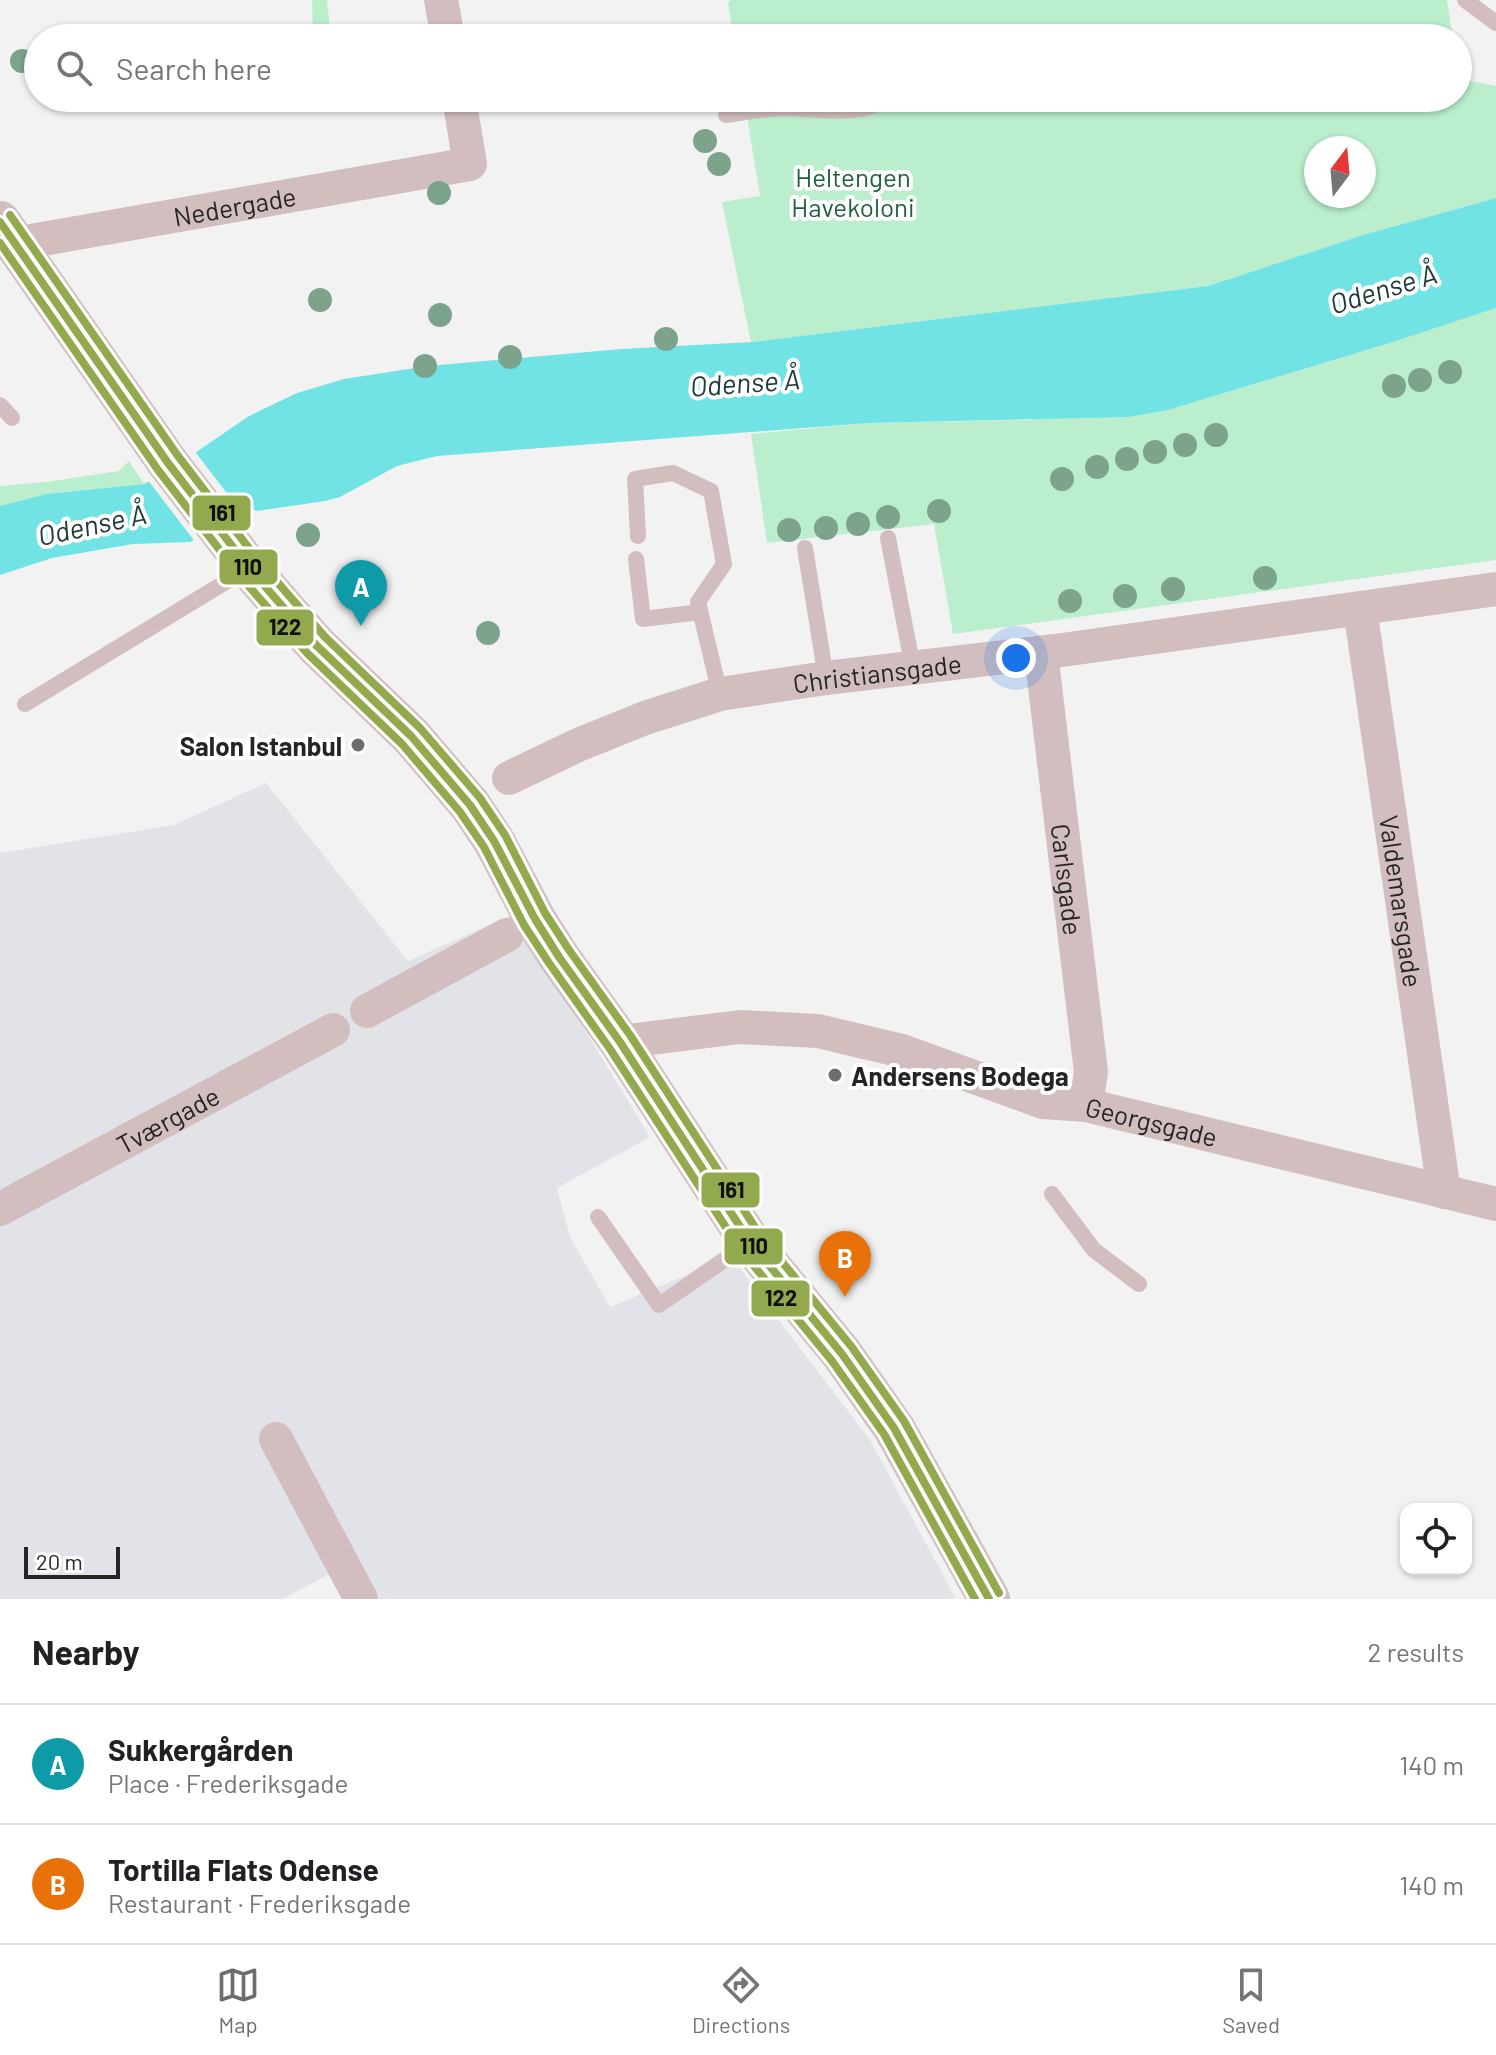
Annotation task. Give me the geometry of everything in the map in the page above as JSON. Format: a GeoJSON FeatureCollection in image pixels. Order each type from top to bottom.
{"type":"FeatureCollection","features":[{"type":"Feature","properties":{"kind":"street"},"geometry":{"type":"LineString","coordinates":[[441,0],[445,24]]}},
{"type":"Feature","properties":{"kind":"street","name":"Nedergade"},"geometry":{"type":"LineString","coordinates":[[5,236],[470,164],[461,112]]}},
{"type":"Feature","properties":{"kind":"street"},"geometry":{"type":"LineString","coordinates":[[5,236],[168,463],[249,568],[316,645],[443,771],[494,841],[559,957],[614,1033],[750,1242],[842,1354],[894,1428],[989,1599]]}},
{"type":"Feature","properties":{"kind":"street","name":"Christiansgade"},"geometry":{"type":"LineString","coordinates":[[509,778],[645,718],[720,694],[826,678],[1041,653],[1496,589]]}},
{"type":"Feature","properties":{"kind":"street","name":"Valdemarsgade"},"geometry":{"type":"LineString","coordinates":[[1360,608],[1444,1192]]}},
{"type":"Feature","properties":{"kind":"street","name":"Carlsgade"},"geometry":{"type":"LineString","coordinates":[[1041,653],[1091,1072],[1086,1105]]}},
{"type":"Feature","properties":{"kind":"street"},"geometry":{"type":"LineString","coordinates":[[367,1011],[507,935]]}},
{"type":"Feature","properties":{"kind":"street","name":"Georgsgade"},"geometry":{"type":"LineString","coordinates":[[614,1033],[740,1027],[818,1031],[902,1051],[1043,1102],[1086,1105],[1496,1204]]}},
{"type":"Feature","properties":{"kind":"street","name":"Tværgade"},"geometry":{"type":"LineString","coordinates":[[0,1209],[333,1030]]}},
{"type":"Feature","properties":{"kind":"street"},"geometry":{"type":"LineString","coordinates":[[276,1439],[361,1599]]}},
{"type":"Feature","properties":{"kind":"lane"},"geometry":{"type":"LineString","coordinates":[[1465,0],[1496,23]]}},
{"type":"Feature","properties":{"kind":"lane"},"geometry":{"type":"LineString","coordinates":[[726,115],[749,112]]}},
{"type":"Feature","properties":{"kind":"lane"},"geometry":{"type":"LineString","coordinates":[[0,405],[12,418]]}},
{"type":"Feature","properties":{"kind":"lane"},"geometry":{"type":"LineString","coordinates":[[638,536],[635,479],[673,473],[711,491],[724,564],[698,602],[720,694]]}},
{"type":"Feature","properties":{"kind":"lane"},"geometry":{"type":"LineString","coordinates":[[888,538],[913,668]]}},
{"type":"Feature","properties":{"kind":"lane"},"geometry":{"type":"LineString","coordinates":[[805,548],[826,678]]}},
{"type":"Feature","properties":{"kind":"lane"},"geometry":{"type":"LineString","coordinates":[[636,559],[643,619],[700,612]]}},
{"type":"Feature","properties":{"kind":"lane"},"geometry":{"type":"LineString","coordinates":[[25,704],[249,568]]}},
{"type":"Feature","properties":{"kind":"lane"},"geometry":{"type":"LineString","coordinates":[[1052,1194],[1094,1250],[1139,1284]]}},
{"type":"Feature","properties":{"kind":"lane"},"geometry":{"type":"LineString","coordinates":[[598,1217],[659,1305],[750,1242]]}},
{"type":"Feature","properties":{"kind":"shaded area"},"geometry":{"type":"Polygon","coordinates":[[[266,783],[408,961],[514,914],[650,1137],[557,1188],[570,1237],[610,1307],[687,1275],[725,1249],[870,1440],[956,1599],[372,1599],[352,1562],[283,1599],[0,1599],[0,853],[174,825],[266,783]]]}},
{"type":"Feature","properties":{"kind":"green space"},"geometry":{"type":"Polygon","coordinates":[[[312,0],[327,0],[330,24],[313,24],[312,0]]]}},
{"type":"Feature","properties":{"kind":"green space"},"geometry":{"type":"Polygon","coordinates":[[[730,0],[1447,0],[1451,24],[732,24],[730,0]]]}},
{"type":"Feature","properties":{"kind":"green space","name":"Heltengen Havekoloni"},"geometry":{"type":"Polygon","coordinates":[[[1472,81],[1496,86],[1496,198],[1363,235],[1208,286],[751,342],[722,202],[760,196],[746,112],[1472,112],[1472,81]]]}},
{"type":"Feature","properties":{"kind":"green space"},"geometry":{"type":"Polygon","coordinates":[[[1496,308],[1496,560],[953,634],[934,524],[767,543],[751,434],[869,423],[1023,420],[1168,410],[1496,308]]]}},
{"type":"Feature","properties":{"kind":"green space"},"geometry":{"type":"Polygon","coordinates":[[[129,461],[144,484],[46,494],[0,506],[0,486],[119,471],[129,461]]]}},
{"type":"Feature","properties":{"kind":"water","name":"Odense Å"},"geometry":{"type":"Polygon","coordinates":[[[1496,198],[1496,308],[1168,410],[1128,417],[869,423],[437,456],[397,466],[340,497],[325,501],[257,511],[241,504],[191,542],[133,544],[52,558],[0,575],[0,506],[46,494],[144,484],[167,472],[249,416],[297,393],[344,379],[428,366],[621,349],[752,342],[1208,286],[1363,235],[1496,198]]]}},
{"type":"Feature","properties":{"kind":"pier"},"geometry":{"type":"Polygon","coordinates":[[[193,449],[239,509],[196,543],[147,479],[193,449]]]}},
{"type":"Feature","properties":{"kind":"transit line","name":"161"},"geometry":{"type":"LineString","coordinates":[[10,215],[178,456],[258,560],[325,637],[420,728],[480,798],[505,835],[545,913],[630,1035],[760,1235],[851,1346],[904,1421],[999,1593]]}},
{"type":"Feature","properties":{"kind":"transit line","name":"110"},"geometry":{"type":"LineString","coordinates":[[0,222],[168,463],[249,568],[316,645],[411,736],[470,805],[494,841],[559,957],[620,1042],[750,1242],[842,1354],[894,1428],[989,1599]]}},
{"type":"Feature","properties":{"kind":"transit line","name":"122"},"geometry":{"type":"LineString","coordinates":[[0,243],[158,470],[239,575],[308,654],[402,744],[460,812],[484,847],[524,925],[610,1049],[740,1249],[832,1361],[884,1434],[975,1599]]}},
{"type":"Feature","properties":{"kind":"place","name":"Sukkergården"},"geometry":{"type":"Point","coordinates":[361,626]}},
{"type":"Feature","properties":{"kind":"place","name":"Salon Istanbul"},"geometry":{"type":"Point","coordinates":[358,745]}},
{"type":"Feature","properties":{"kind":"place","name":"Andersens Bodega"},"geometry":{"type":"Point","coordinates":[835,1075]}},
{"type":"Feature","properties":{"kind":"place","name":"Tortilla Flats Odense"},"geometry":{"type":"Point","coordinates":[845,1297]}}]}
